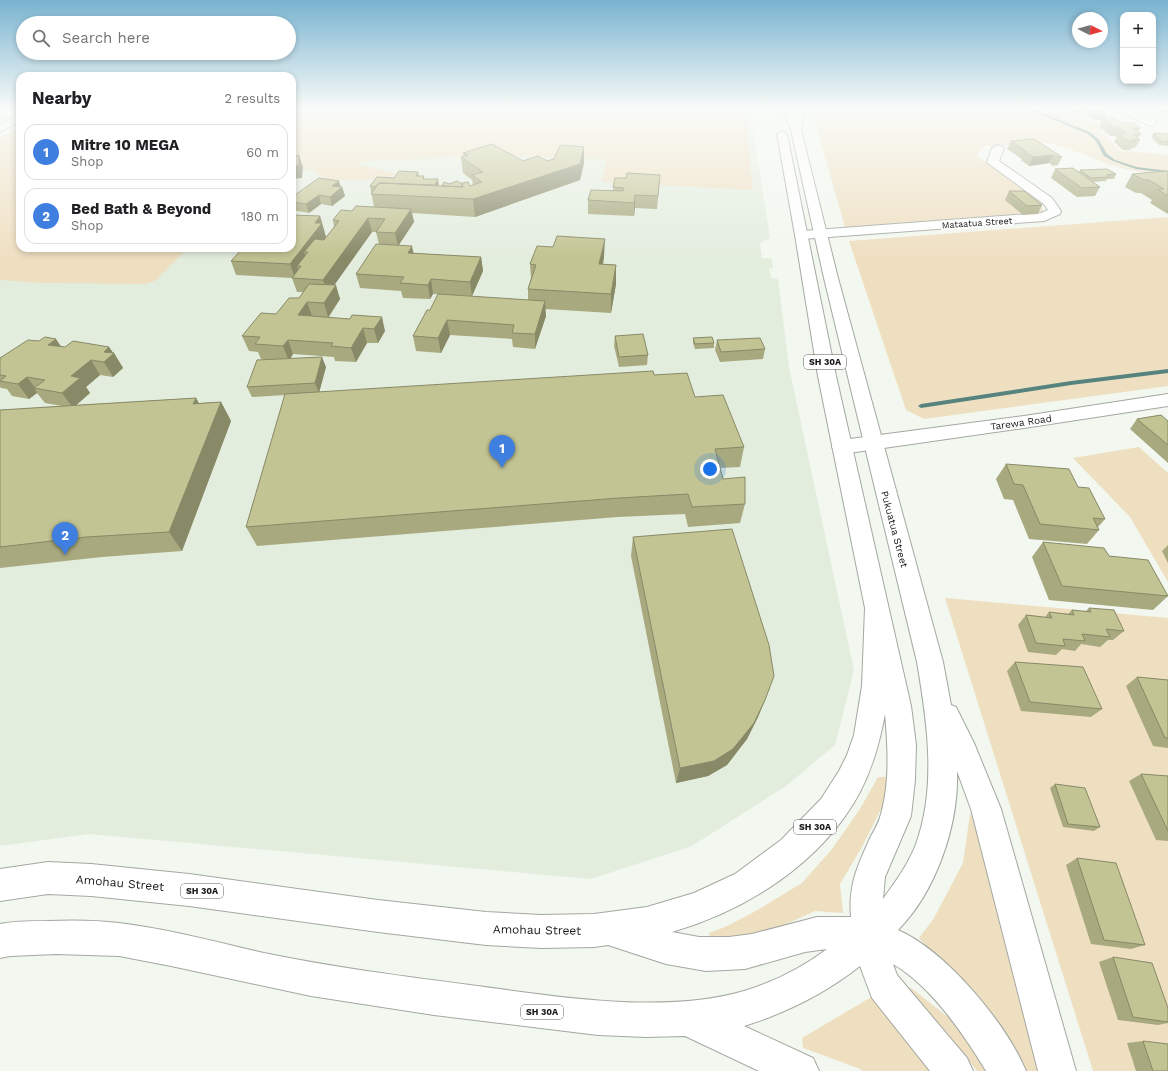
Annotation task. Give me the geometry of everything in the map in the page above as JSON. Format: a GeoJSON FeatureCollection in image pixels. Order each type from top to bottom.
{"type":"FeatureCollection","features":[{"type":"Feature","properties":{"kind":"main road","name":"SH 30A"},"geometry":{"type":"LineString","coordinates":[[786,158],[802,235],[827,376],[876,610]]}},
{"type":"Feature","properties":{"kind":"main road","name":"Pukuatua Street"},"geometry":{"type":"LineString","coordinates":[[803,158],[873,443],[930,662],[938,697],[943,742],[944,778],[941,809],[930,849],[910,890],[888,919],[869,937]]}},
{"type":"Feature","properties":{"kind":"main road","name":"Mataatua Street"},"geometry":{"type":"LineString","coordinates":[[802,235],[1044,218],[1056,211],[1048,201],[993,162],[994,158]]}},
{"type":"Feature","properties":{"kind":"main road","name":"Tarewa Road"},"geometry":{"type":"LineString","coordinates":[[842,447],[1024,422],[1168,400]]}},
{"type":"Feature","properties":{"kind":"main road"},"geometry":{"type":"LineString","coordinates":[[876,610],[892,671],[898,706],[902,745],[901,780],[896,816],[869,877],[866,905],[869,937],[875,961],[884,986],[954,1071]]}},
{"type":"Feature","properties":{"kind":"main road","name":"Amohau Street"},"geometry":{"type":"LineString","coordinates":[[0,886],[46,878],[97,880],[202,891],[404,919],[510,931],[564,932],[611,930],[665,919],[701,907],[735,891],[770,870],[808,836],[836,803],[854,772],[869,728],[875,700],[878,656],[876,610]]}},
{"type":"Feature","properties":{"kind":"main road"},"geometry":{"type":"LineString","coordinates":[[938,697],[964,753],[986,809],[1057,1071]]}},
{"type":"Feature","properties":{"kind":"main road"},"geometry":{"type":"LineString","coordinates":[[611,930],[661,947],[699,954],[731,953],[758,949],[813,933],[842,933],[869,937],[896,946],[917,961],[940,981],[967,1011],[1007,1071]]}},
{"type":"Feature","properties":{"kind":"main road","name":"SH 30A"},"geometry":{"type":"LineString","coordinates":[[0,941],[10,939],[69,936],[132,942],[199,954],[279,972],[366,987],[569,1015],[633,1020],[689,1019],[746,1008],[807,982],[844,958],[869,937]]}},
{"type":"Feature","properties":{"kind":"main road"},"geometry":{"type":"LineString","coordinates":[[689,1019],[800,1071]]}},
{"type":"Feature","properties":{"kind":"shaded area"},"geometry":{"type":"Polygon","coordinates":[[[0,158],[16,158],[16,252],[296,252],[296,158],[758,158],[770,238],[760,243],[762,258],[772,259],[773,268],[769,268],[771,278],[778,279],[789,367],[854,670],[835,745],[786,786],[692,846],[591,879],[89,834],[0,846],[0,158]]]}},
{"type":"Feature","properties":{"kind":"shaded area"},"geometry":{"type":"Polygon","coordinates":[[[0,158],[16,158],[16,252],[184,252],[156,280],[147,284],[41,283],[0,280],[0,158]]]}},
{"type":"Feature","properties":{"kind":"shaded area"},"geometry":{"type":"Polygon","coordinates":[[[302,158],[432,158],[360,162],[357,164],[396,174],[383,178],[363,180],[329,179],[303,168],[302,158]]]}},
{"type":"Feature","properties":{"kind":"shaded area"},"geometry":{"type":"Polygon","coordinates":[[[576,158],[750,158],[753,190],[602,182],[607,159],[576,158]]]}},
{"type":"Feature","properties":{"kind":"shaded area"},"geometry":{"type":"Polygon","coordinates":[[[825,158],[980,158],[1040,202],[1043,212],[845,227],[825,158]]]}},
{"type":"Feature","properties":{"kind":"shaded area"},"geometry":{"type":"Polygon","coordinates":[[[1093,158],[1168,158],[1168,175],[1138,172],[1109,165],[1093,158]]]}},
{"type":"Feature","properties":{"kind":"shaded area"},"geometry":{"type":"Polygon","coordinates":[[[1168,217],[1168,386],[924,419],[906,410],[849,241],[1168,217]]]}},
{"type":"Feature","properties":{"kind":"shaded area"},"geometry":{"type":"Polygon","coordinates":[[[1139,447],[1168,473],[1168,582],[1130,517],[1073,458],[1139,447]]]}},
{"type":"Feature","properties":{"kind":"shaded area"},"geometry":{"type":"Polygon","coordinates":[[[945,598],[1168,618],[1168,1071],[1093,1071],[945,598]]]}},
{"type":"Feature","properties":{"kind":"shaded area"},"geometry":{"type":"Polygon","coordinates":[[[878,777],[886,777],[885,801],[862,847],[840,884],[843,913],[815,911],[749,941],[711,945],[709,933],[725,927],[754,912],[802,883],[832,849],[860,809],[878,777]]]}},
{"type":"Feature","properties":{"kind":"shaded area"},"geometry":{"type":"Polygon","coordinates":[[[970,814],[976,821],[1038,1071],[1021,1071],[988,1018],[919,938],[934,918],[963,863],[970,814]]]}},
{"type":"Feature","properties":{"kind":"shaded area"},"geometry":{"type":"Polygon","coordinates":[[[910,987],[963,1029],[990,1071],[977,1071],[946,1032],[911,997],[910,987]]]}},
{"type":"Feature","properties":{"kind":"shaded area"},"geometry":{"type":"Polygon","coordinates":[[[873,996],[935,1071],[863,1071],[803,1048],[802,1038],[873,996]]]}},
{"type":"Feature","properties":{"kind":"building"},"geometry":{"type":"Polygon","coordinates":[[[296,158],[299,158],[299,165],[296,165],[296,158]]]}},
{"type":"Feature","properties":{"kind":"building"},"geometry":{"type":"Polygon","coordinates":[[[462,158],[517,158],[523,161],[532,158],[542,158],[547,161],[554,158],[581,158],[580,164],[473,199],[371,194],[379,183],[463,187],[462,183],[468,182],[470,186],[482,182],[472,175],[483,172],[462,158]]]}},
{"type":"Feature","properties":{"kind":"building"},"geometry":{"type":"Polygon","coordinates":[[[1073,168],[1100,187],[1082,188],[1055,169],[1073,168]]]}},
{"type":"Feature","properties":{"kind":"building"},"geometry":{"type":"Polygon","coordinates":[[[1107,169],[1116,174],[1107,175],[1109,177],[1091,178],[1080,170],[1107,169]]]}},
{"type":"Feature","properties":{"kind":"building"},"geometry":{"type":"Polygon","coordinates":[[[399,171],[418,172],[416,176],[424,176],[423,179],[438,179],[435,185],[379,183],[376,187],[370,186],[377,177],[394,178],[399,171]]]}},
{"type":"Feature","properties":{"kind":"building"},"geometry":{"type":"Polygon","coordinates":[[[1168,171],[1168,196],[1158,190],[1164,189],[1149,180],[1144,180],[1132,174],[1168,171]]]}},
{"type":"Feature","properties":{"kind":"building"},"geometry":{"type":"Polygon","coordinates":[[[627,173],[660,175],[658,196],[635,195],[634,203],[588,200],[591,190],[623,191],[624,188],[613,187],[615,178],[626,178],[627,173]]]}},
{"type":"Feature","properties":{"kind":"building"},"geometry":{"type":"Polygon","coordinates":[[[319,178],[339,181],[332,186],[342,187],[330,197],[319,195],[306,204],[296,203],[296,194],[319,178]]]}},
{"type":"Feature","properties":{"kind":"building"},"geometry":{"type":"Polygon","coordinates":[[[457,181],[462,184],[463,187],[442,186],[444,182],[449,184],[457,181]]]}},
{"type":"Feature","properties":{"kind":"building"},"geometry":{"type":"Polygon","coordinates":[[[1009,191],[1024,191],[1042,205],[1027,206],[1009,191]]]}},
{"type":"Feature","properties":{"kind":"building"},"geometry":{"type":"Polygon","coordinates":[[[356,206],[411,209],[395,233],[376,232],[385,219],[368,218],[323,280],[292,278],[301,266],[297,266],[308,252],[304,252],[315,239],[324,240],[339,221],[333,220],[341,210],[352,211],[356,206]]]}},
{"type":"Feature","properties":{"kind":"building"},"geometry":{"type":"Polygon","coordinates":[[[296,215],[320,216],[315,223],[322,223],[290,264],[231,261],[239,252],[296,252],[296,215]]]}},
{"type":"Feature","properties":{"kind":"building"},"geometry":{"type":"Polygon","coordinates":[[[557,236],[605,239],[599,264],[616,265],[611,294],[528,289],[536,265],[530,264],[537,246],[553,247],[557,236]]]}},
{"type":"Feature","properties":{"kind":"building"},"geometry":{"type":"Polygon","coordinates":[[[376,244],[412,246],[408,253],[481,257],[470,282],[431,279],[428,285],[400,283],[404,277],[356,274],[376,244]]]}},
{"type":"Feature","properties":{"kind":"building"},"geometry":{"type":"Polygon","coordinates":[[[309,284],[336,285],[324,303],[307,302],[298,315],[350,319],[352,315],[382,317],[374,329],[363,328],[351,348],[331,346],[333,343],[288,340],[283,346],[255,344],[260,337],[242,336],[261,313],[276,314],[289,298],[299,298],[309,284]]]}},
{"type":"Feature","properties":{"kind":"building"},"geometry":{"type":"Polygon","coordinates":[[[438,294],[545,301],[535,334],[512,333],[514,325],[447,320],[438,338],[413,336],[427,310],[430,310],[438,294]]]}},
{"type":"Feature","properties":{"kind":"building"},"geometry":{"type":"Polygon","coordinates":[[[643,334],[648,355],[619,357],[615,336],[643,334]]]}},
{"type":"Feature","properties":{"kind":"building"},"geometry":{"type":"Polygon","coordinates":[[[45,337],[56,339],[48,345],[65,347],[73,341],[109,347],[104,352],[114,353],[104,362],[91,360],[71,376],[80,378],[62,393],[34,388],[45,380],[27,377],[18,384],[0,381],[6,376],[0,375],[0,358],[28,340],[39,341],[45,337]]]}},
{"type":"Feature","properties":{"kind":"building"},"geometry":{"type":"Polygon","coordinates":[[[712,337],[714,343],[695,344],[693,338],[712,337]]]}},
{"type":"Feature","properties":{"kind":"building"},"geometry":{"type":"Polygon","coordinates":[[[760,338],[765,349],[721,352],[717,340],[760,338]]]}},
{"type":"Feature","properties":{"kind":"building"},"geometry":{"type":"Polygon","coordinates":[[[322,357],[315,383],[247,387],[257,360],[322,357]]]}},
{"type":"Feature","properties":{"kind":"building"},"geometry":{"type":"Polygon","coordinates":[[[653,371],[654,375],[687,373],[695,397],[723,395],[744,447],[715,449],[723,479],[745,477],[745,504],[692,507],[688,494],[246,527],[285,394],[653,371]]]}},
{"type":"Feature","properties":{"kind":"building"},"geometry":{"type":"Polygon","coordinates":[[[196,398],[193,404],[221,402],[169,532],[86,537],[0,547],[0,410],[196,398]]]}},
{"type":"Feature","properties":{"kind":"building"},"geometry":{"type":"Polygon","coordinates":[[[1161,415],[1168,421],[1168,445],[1137,419],[1161,415]]]}},
{"type":"Feature","properties":{"kind":"building"},"geometry":{"type":"Polygon","coordinates":[[[1006,464],[1069,469],[1078,487],[1089,488],[1105,519],[1093,518],[1099,530],[1040,524],[1023,485],[1014,484],[1006,464]]]}},
{"type":"Feature","properties":{"kind":"building"},"geometry":{"type":"Polygon","coordinates":[[[732,529],[769,645],[774,676],[754,723],[733,749],[714,761],[680,768],[633,537],[732,529]]]}},
{"type":"Feature","properties":{"kind":"building"},"geometry":{"type":"Polygon","coordinates":[[[1043,542],[1104,548],[1109,556],[1148,560],[1168,596],[1062,586],[1043,542]]]}},
{"type":"Feature","properties":{"kind":"building"},"geometry":{"type":"Polygon","coordinates":[[[1089,608],[1114,610],[1124,631],[1106,629],[1110,637],[1082,634],[1085,641],[1063,639],[1065,646],[1036,643],[1026,615],[1052,618],[1049,612],[1074,615],[1072,610],[1091,612],[1089,608]]]}},
{"type":"Feature","properties":{"kind":"building"},"geometry":{"type":"Polygon","coordinates":[[[1015,662],[1083,667],[1102,709],[1030,702],[1015,662]]]}},
{"type":"Feature","properties":{"kind":"building"},"geometry":{"type":"Polygon","coordinates":[[[1137,677],[1168,680],[1168,738],[1165,738],[1137,677]]]}},
{"type":"Feature","properties":{"kind":"building"},"geometry":{"type":"Polygon","coordinates":[[[1141,774],[1168,776],[1168,831],[1141,774]]]}},
{"type":"Feature","properties":{"kind":"building"},"geometry":{"type":"Polygon","coordinates":[[[1055,784],[1085,788],[1100,827],[1068,824],[1055,784]]]}},
{"type":"Feature","properties":{"kind":"building"},"geometry":{"type":"Polygon","coordinates":[[[1077,858],[1116,863],[1145,945],[1104,940],[1077,858]]]}},
{"type":"Feature","properties":{"kind":"building"},"geometry":{"type":"Polygon","coordinates":[[[1113,957],[1152,963],[1168,1008],[1168,1022],[1133,1017],[1113,957]]]}},
{"type":"Feature","properties":{"kind":"building"},"geometry":{"type":"Polygon","coordinates":[[[1143,1041],[1168,1044],[1168,1071],[1153,1071],[1143,1041]]]}},
{"type":"Feature","properties":{"kind":"waterway"},"geometry":{"type":"LineString","coordinates":[[1109,158],[1121,164],[1136,168],[1168,172]]}},
{"type":"Feature","properties":{"kind":"waterway"},"geometry":{"type":"LineString","coordinates":[[921,406],[1071,383],[1168,371]]}},
{"type":"Feature","properties":{"kind":"place","name":"Mitre 10 MEGA"},"geometry":{"type":"Point","coordinates":[502,468]}},
{"type":"Feature","properties":{"kind":"place","name":"Bed Bath & Beyond"},"geometry":{"type":"Point","coordinates":[65,555]}}]}
